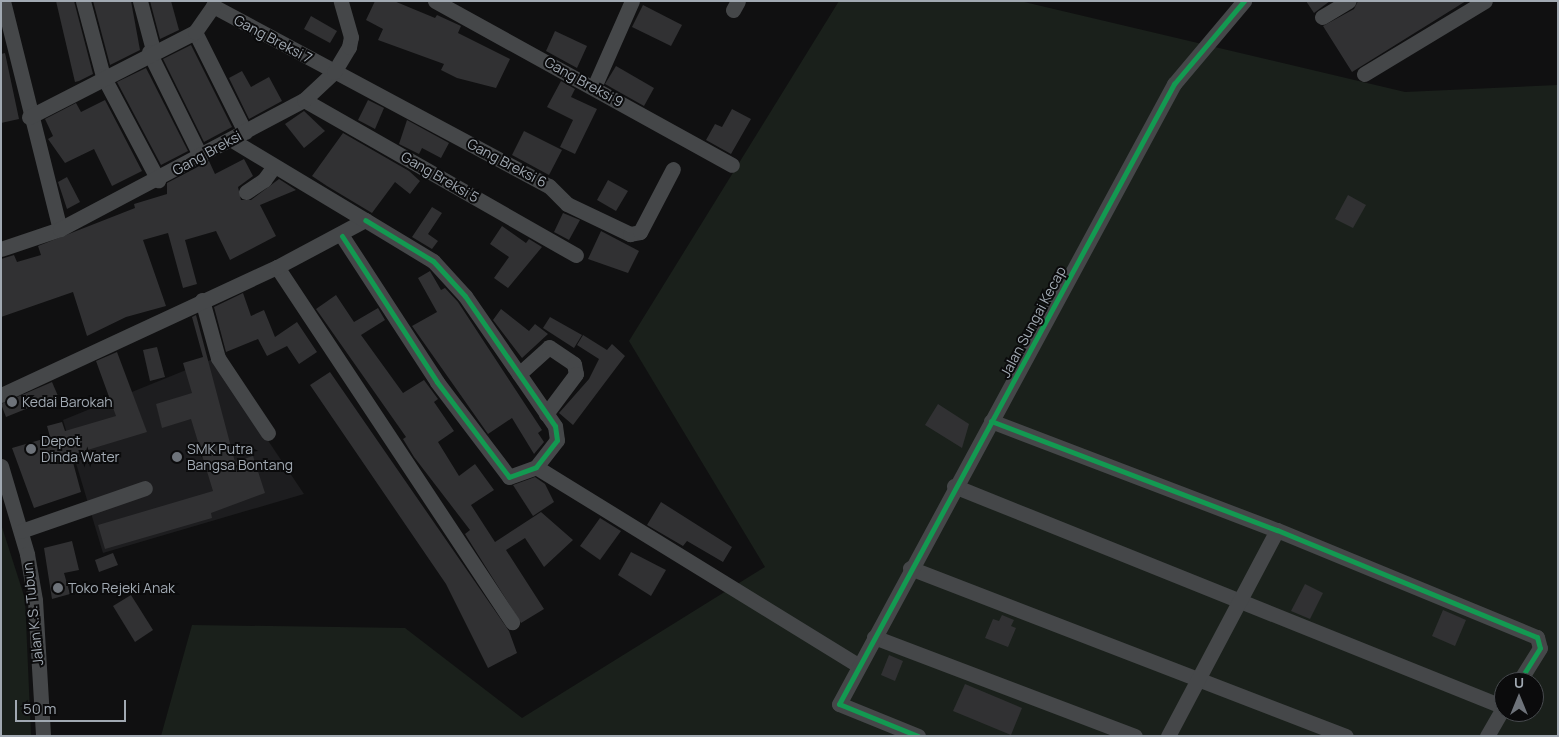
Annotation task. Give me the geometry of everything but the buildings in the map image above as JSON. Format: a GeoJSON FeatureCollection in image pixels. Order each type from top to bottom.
{"type":"FeatureCollection","features":[{"type":"Feature","properties":{"kind":"street"},"geometry":{"type":"LineString","coordinates":[[3,1],[29,117],[60,229]]}},
{"type":"Feature","properties":{"kind":"street"},"geometry":{"type":"LineString","coordinates":[[83,1],[103,76],[158,180]]}},
{"type":"Feature","properties":{"kind":"street"},"geometry":{"type":"LineString","coordinates":[[140,1],[151,51],[201,157]]}},
{"type":"Feature","properties":{"kind":"street","name":"Gang Breksi"},"geometry":{"type":"LineString","coordinates":[[1,249],[60,229],[158,180],[304,100],[334,72],[350,42],[341,1]]}},
{"type":"Feature","properties":{"kind":"street","name":"Gang Breksi 9"},"geometry":{"type":"LineString","coordinates":[[435,1],[594,87],[732,165]]}},
{"type":"Feature","properties":{"kind":"street"},"geometry":{"type":"LineString","coordinates":[[594,87],[632,1]]}},
{"type":"Feature","properties":{"kind":"street","name":"Jalan Sungai Kecap"},"geometry":{"type":"LineString","coordinates":[[918,736],[839,704],[954,486],[1174,84],[1244,1]]}},
{"type":"Feature","properties":{"kind":"street"},"geometry":{"type":"LineString","coordinates":[[1322,18],[1349,1]]}},
{"type":"Feature","properties":{"kind":"street"},"geometry":{"type":"LineString","coordinates":[[1364,74],[1485,1]]}},
{"type":"Feature","properties":{"kind":"street"},"geometry":{"type":"LineString","coordinates":[[29,117],[151,51],[195,32],[212,4]]}},
{"type":"Feature","properties":{"kind":"street","name":"Gang Breksi 7"},"geometry":{"type":"LineString","coordinates":[[212,4],[334,72]]}},
{"type":"Feature","properties":{"kind":"street"},"geometry":{"type":"LineString","coordinates":[[195,32],[245,132]]}},
{"type":"Feature","properties":{"kind":"street","name":"Gang Breksi 6"},"geometry":{"type":"LineString","coordinates":[[334,72],[549,186],[567,204],[630,234],[640,232],[673,169]]}},
{"type":"Feature","properties":{"kind":"street","name":"Gang Breksi 5"},"geometry":{"type":"LineString","coordinates":[[304,100],[576,255]]}},
{"type":"Feature","properties":{"kind":"street"},"geometry":{"type":"LineString","coordinates":[[232,140],[274,166],[313,185],[450,276],[546,414],[557,440],[536,467],[509,477],[436,382],[342,236]]}},
{"type":"Feature","properties":{"kind":"street"},"geometry":{"type":"LineString","coordinates":[[246,192],[264,180],[274,166]]}},
{"type":"Feature","properties":{"kind":"street"},"geometry":{"type":"LineString","coordinates":[[1,395],[342,236],[365,220]]}},
{"type":"Feature","properties":{"kind":"street"},"geometry":{"type":"LineString","coordinates":[[277,267],[512,622]]}},
{"type":"Feature","properties":{"kind":"street"},"geometry":{"type":"LineString","coordinates":[[202,300],[218,358],[268,433]]}},
{"type":"Feature","properties":{"kind":"street"},"geometry":{"type":"LineString","coordinates":[[519,374],[549,347],[574,364],[576,374],[546,414]]}},
{"type":"Feature","properties":{"kind":"street"},"geometry":{"type":"LineString","coordinates":[[991,421],[1277,530],[1537,637],[1540,648],[1525,672]]}},
{"type":"Feature","properties":{"kind":"street","name":"Jalan K.S. Tubun"},"geometry":{"type":"LineString","coordinates":[[1,466],[8,507],[21,531],[35,600],[42,736]]}},
{"type":"Feature","properties":{"kind":"street"},"geometry":{"type":"LineString","coordinates":[[536,467],[858,665]]}},
{"type":"Feature","properties":{"kind":"street"},"geometry":{"type":"LineString","coordinates":[[954,486],[1242,598],[1494,703]]}},
{"type":"Feature","properties":{"kind":"street"},"geometry":{"type":"LineString","coordinates":[[21,531],[145,488]]}},
{"type":"Feature","properties":{"kind":"street"},"geometry":{"type":"LineString","coordinates":[[1168,736],[1277,530]]}},
{"type":"Feature","properties":{"kind":"street"},"geometry":{"type":"LineString","coordinates":[[910,568],[1346,736]]}},
{"type":"Feature","properties":{"kind":"street"},"geometry":{"type":"LineString","coordinates":[[874,637],[1135,736]]}},
{"type":"Feature","properties":{"kind":"street"},"geometry":{"type":"LineString","coordinates":[[1487,736],[1495,722]]}},
{"type":"Feature","properties":{"kind":"shaded area"},"geometry":{"type":"Polygon","coordinates":[[[839,1],[1020,1],[1405,92],[1558,85],[1558,736],[161,736],[192,625],[405,628],[522,718],[765,567],[629,341],[839,1]]]}},
{"type":"Feature","properties":{"kind":"shaded area","name":"SMK Putra Bangsa Bontang"},"geometry":{"type":"Polygon","coordinates":[[[213,359],[304,494],[103,553],[63,420],[213,359]]]}},
{"type":"Feature","properties":{"kind":"shaded area"},"geometry":{"type":"Polygon","coordinates":[[[1,524],[25,599],[31,736],[1,736],[1,524]]]}},
{"type":"Feature","properties":{"kind":"cycle path"},"geometry":{"type":"LineString","coordinates":[[918,736],[839,704],[1174,84],[1244,1]]}},
{"type":"Feature","properties":{"kind":"cycle path"},"geometry":{"type":"LineString","coordinates":[[342,236],[437,382],[509,477],[536,467],[557,440],[555,426],[465,296],[433,261],[365,220]]}},
{"type":"Feature","properties":{"kind":"cycle path"},"geometry":{"type":"LineString","coordinates":[[991,421],[1277,530],[1537,637],[1540,648],[1525,672]]}},
{"type":"Feature","properties":{"kind":"place","name":"Kedai Barokah"},"geometry":{"type":"Point","coordinates":[12,402]}},
{"type":"Feature","properties":{"kind":"place","name":"Depot Dinda Water"},"geometry":{"type":"Point","coordinates":[31,449]}},
{"type":"Feature","properties":{"kind":"place","name":"SMK Putra Bangsa Bontang"},"geometry":{"type":"Point","coordinates":[177,457]}},
{"type":"Feature","properties":{"kind":"place","name":"Toko Rejeki Anak"},"geometry":{"type":"Point","coordinates":[58,588]}}]}
